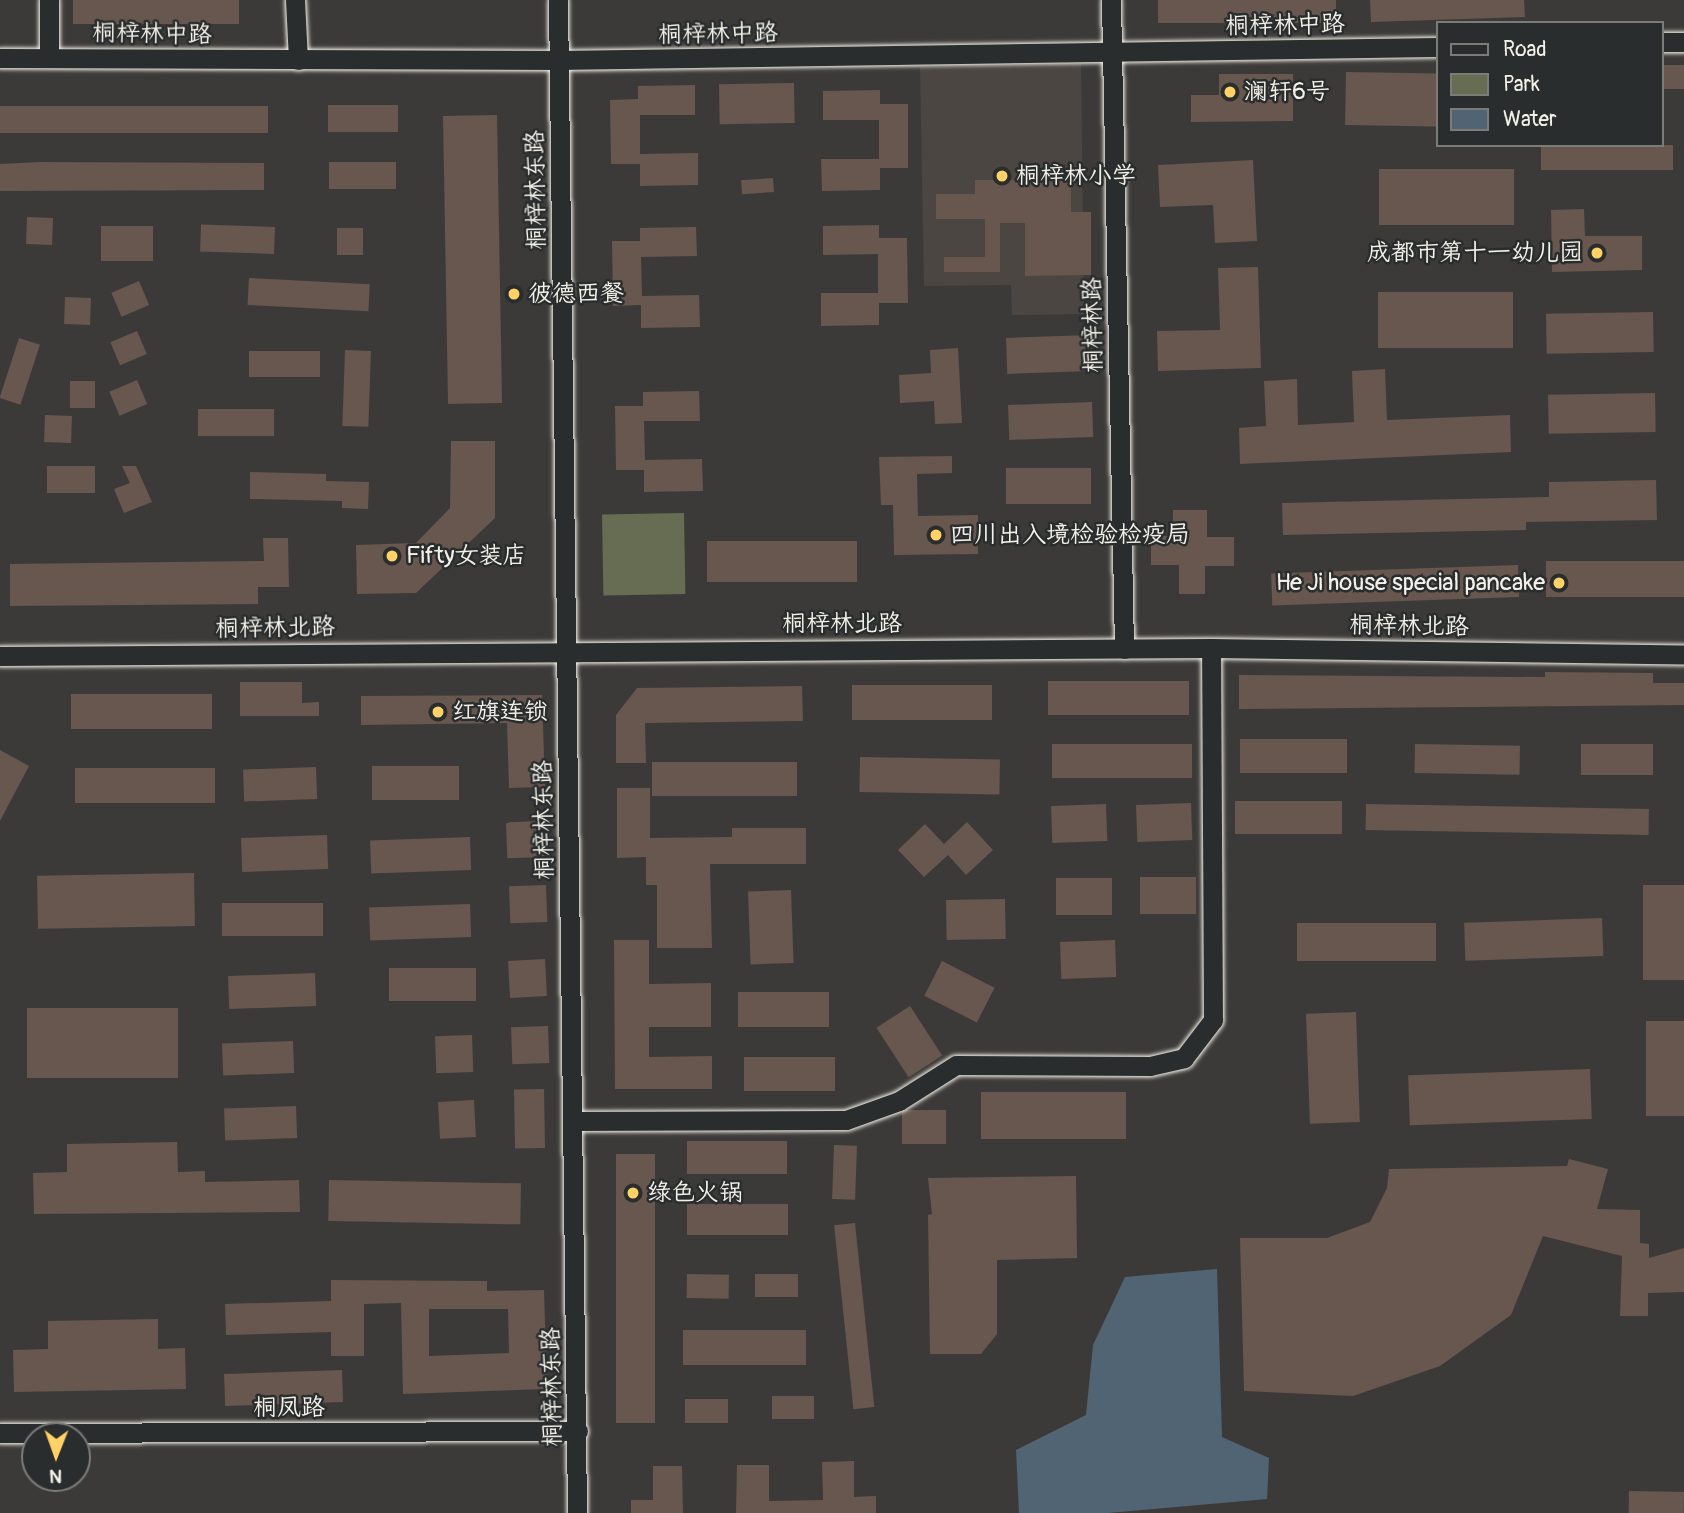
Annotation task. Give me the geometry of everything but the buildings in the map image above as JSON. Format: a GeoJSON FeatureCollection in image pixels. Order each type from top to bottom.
{"type":"FeatureCollection","features":[{"type":"Feature","properties":{"kind":"street"},"geometry":{"type":"LineString","coordinates":[[49,0],[49,58]]}},
{"type":"Feature","properties":{"kind":"street"},"geometry":{"type":"LineString","coordinates":[[295,0],[298,60]]}},
{"type":"Feature","properties":{"kind":"street","name":"桐梓林东路"},"geometry":{"type":"LineString","coordinates":[[558,0],[577,1513]]}},
{"type":"Feature","properties":{"kind":"street","name":"桐梓林路"},"geometry":{"type":"LineString","coordinates":[[1111,0],[1125,649]]}},
{"type":"Feature","properties":{"kind":"street"},"geometry":{"type":"LineString","coordinates":[[1663,42],[1684,42]]}},
{"type":"Feature","properties":{"kind":"street","name":"桐梓林中路"},"geometry":{"type":"LineString","coordinates":[[0,58],[558,60],[1436,47]]}},
{"type":"Feature","properties":{"kind":"street"},"geometry":{"type":"LineString","coordinates":[[573,1121],[846,1120],[899,1101],[956,1065],[1150,1066],[1184,1058],[1213,1020],[1211,648]]}},
{"type":"Feature","properties":{"kind":"street","name":"桐梓林北路"},"geometry":{"type":"LineString","coordinates":[[0,656],[566,649],[1211,648],[1684,655]]}},
{"type":"Feature","properties":{"kind":"street","name":"桐凤路"},"geometry":{"type":"LineString","coordinates":[[0,1433],[578,1431]]}},
{"type":"Feature","properties":{"kind":"shaded area","name":"桐梓林小学"},"geometry":{"type":"Polygon","coordinates":[[[1081,64],[1084,314],[1012,315],[1011,285],[924,286],[920,67],[1081,64]]]}},
{"type":"Feature","properties":{"kind":"green space"},"geometry":{"type":"Polygon","coordinates":[[[684,513],[685,594],[603,595],[602,514],[684,513]]]}},
{"type":"Feature","properties":{"kind":"water"},"geometry":{"type":"Polygon","coordinates":[[[1217,1269],[1222,1437],[1269,1458],[1267,1499],[1108,1513],[1019,1513],[1016,1450],[1086,1415],[1093,1345],[1125,1277],[1217,1269]]]}},
{"type":"Feature","properties":{"kind":"place","name":"澜轩6号"},"geometry":{"type":"Point","coordinates":[1230,92]}},
{"type":"Feature","properties":{"kind":"place","name":"桐梓林小学"},"geometry":{"type":"Point","coordinates":[1002,176]}},
{"type":"Feature","properties":{"kind":"place","name":"成都市第十一幼儿园"},"geometry":{"type":"Point","coordinates":[1597,253]}},
{"type":"Feature","properties":{"kind":"place","name":"彼德西餐"},"geometry":{"type":"Point","coordinates":[514,294]}},
{"type":"Feature","properties":{"kind":"place","name":"四川出入境检验检疫局"},"geometry":{"type":"Point","coordinates":[936,535]}},
{"type":"Feature","properties":{"kind":"place","name":"Fifty女装店"},"geometry":{"type":"Point","coordinates":[392,556]}},
{"type":"Feature","properties":{"kind":"place","name":"He Ji house special pancake"},"geometry":{"type":"Point","coordinates":[1559,583]}},
{"type":"Feature","properties":{"kind":"place","name":"红旗连锁"},"geometry":{"type":"Point","coordinates":[438,712]}},
{"type":"Feature","properties":{"kind":"place","name":"绿色火锅"},"geometry":{"type":"Point","coordinates":[633,1193]}}]}
